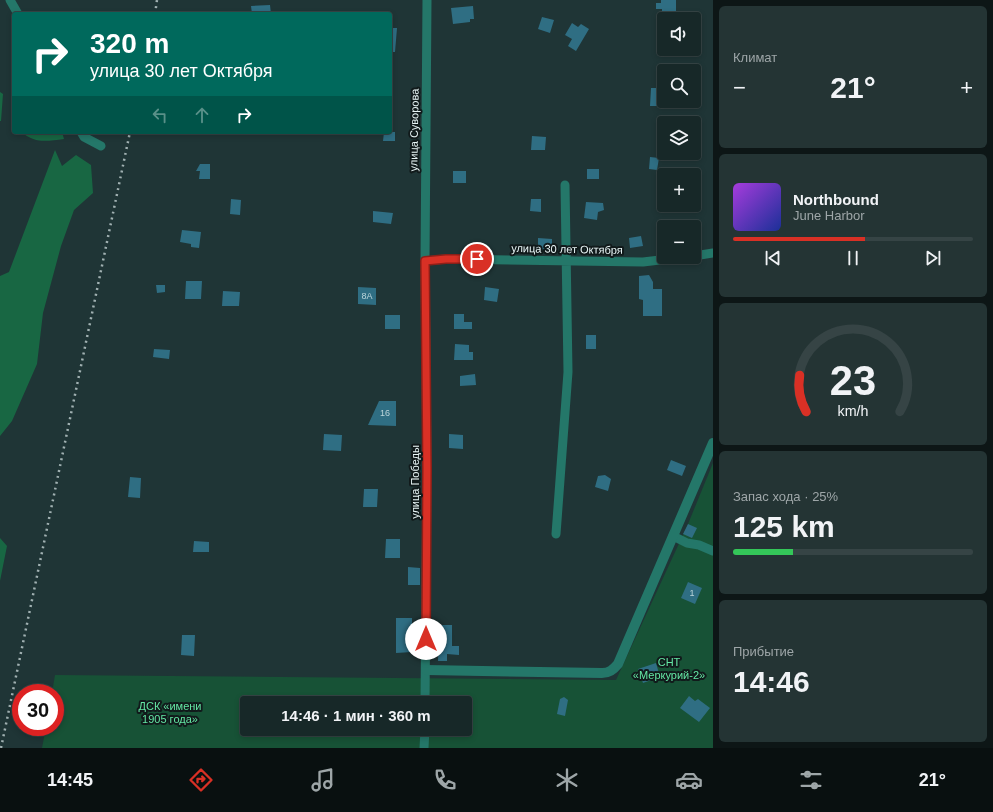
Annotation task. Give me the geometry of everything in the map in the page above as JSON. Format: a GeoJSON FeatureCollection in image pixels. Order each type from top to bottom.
{"type":"FeatureCollection","features":[{"type":"Feature","properties":{"kind":"street"},"geometry":{"type":"LineString","coordinates":[[10,0],[17,12]]}},
{"type":"Feature","properties":{"kind":"street","name":"улица Суворова"},"geometry":{"type":"LineString","coordinates":[[425,261],[427,0]]}},
{"type":"Feature","properties":{"kind":"street"},"geometry":{"type":"LineString","coordinates":[[82,134],[84,137],[101,146]]}},
{"type":"Feature","properties":{"kind":"street"},"geometry":{"type":"LineString","coordinates":[[556,534],[568,372],[566,185]]}},
{"type":"Feature","properties":{"kind":"street"},"geometry":{"type":"LineString","coordinates":[[701,255],[713,253]]}},
{"type":"Feature","properties":{"kind":"street","name":"улица 30 лет Октября"},"geometry":{"type":"LineString","coordinates":[[425,261],[446,259],[567,262],[643,262],[657,260]]}},
{"type":"Feature","properties":{"kind":"street","name":"улица Победы"},"geometry":{"type":"LineString","coordinates":[[425,261],[427,462],[425,696]]}},
{"type":"Feature","properties":{"kind":"street"},"geometry":{"type":"LineString","coordinates":[[426,670],[602,673],[611,671],[618,664],[677,538],[713,443]]}},
{"type":"Feature","properties":{"kind":"street"},"geometry":{"type":"LineString","coordinates":[[677,538],[687,543],[699,545],[713,551]]}},
{"type":"Feature","properties":{"kind":"street"},"geometry":{"type":"LineString","coordinates":[[424,748],[425,736]]}},
{"type":"Feature","properties":{"kind":"green space"},"geometry":{"type":"Polygon","coordinates":[[[0,92],[3,94],[1,121],[0,121],[0,92]]]}},
{"type":"Feature","properties":{"kind":"green space"},"geometry":{"type":"Polygon","coordinates":[[[24,134],[63,134],[64,139],[42,141],[24,134]]]}},
{"type":"Feature","properties":{"kind":"green space"},"geometry":{"type":"Polygon","coordinates":[[[55,150],[62,166],[76,155],[91,165],[93,193],[74,210],[61,246],[43,313],[37,364],[12,421],[0,436],[0,276],[9,272],[55,150]]]}},
{"type":"Feature","properties":{"kind":"green space","name":"ДСК «имени 1905 года»"},"geometry":{"type":"Polygon","coordinates":[[[713,463],[713,748],[42,748],[44,736],[64,736],[64,684],[54,684],[55,675],[616,680],[688,524],[713,463]]]}},
{"type":"Feature","properties":{"kind":"green space"},"geometry":{"type":"Polygon","coordinates":[[[0,538],[7,546],[0,581],[0,538]]]}},
{"type":"Feature","properties":{"kind":"building"},"geometry":{"type":"Polygon","coordinates":[[[661,0],[676,0],[676,12],[662,12],[662,9],[656,9],[656,3],[661,3],[661,0]]]}},
{"type":"Feature","properties":{"kind":"building"},"geometry":{"type":"Polygon","coordinates":[[[270,5],[271,12],[252,12],[251,6],[270,5]]]}},
{"type":"Feature","properties":{"kind":"building"},"geometry":{"type":"Polygon","coordinates":[[[473,6],[474,19],[470,19],[470,22],[453,24],[451,8],[473,6]]]}},
{"type":"Feature","properties":{"kind":"building"},"geometry":{"type":"Polygon","coordinates":[[[542,17],[554,20],[550,33],[538,29],[542,17]]]}},
{"type":"Feature","properties":{"kind":"building"},"geometry":{"type":"Polygon","coordinates":[[[572,23],[578,27],[581,24],[589,29],[576,51],[568,46],[572,39],[565,35],[572,23]]]}},
{"type":"Feature","properties":{"kind":"building"},"geometry":{"type":"Polygon","coordinates":[[[392,28],[397,28],[395,52],[392,52],[392,28]]]}},
{"type":"Feature","properties":{"kind":"building"},"geometry":{"type":"Polygon","coordinates":[[[651,88],[657,88],[657,106],[650,106],[651,88]]]}},
{"type":"Feature","properties":{"kind":"building"},"geometry":{"type":"Polygon","coordinates":[[[392,132],[395,132],[395,141],[383,141],[384,134],[392,134],[392,132]]]}},
{"type":"Feature","properties":{"kind":"building"},"geometry":{"type":"Polygon","coordinates":[[[532,136],[546,137],[545,150],[531,150],[532,136]]]}},
{"type":"Feature","properties":{"kind":"building"},"geometry":{"type":"Polygon","coordinates":[[[650,157],[657,158],[657,160],[659,160],[657,170],[649,169],[650,157]]]}},
{"type":"Feature","properties":{"kind":"building"},"geometry":{"type":"Polygon","coordinates":[[[200,164],[210,164],[210,179],[199,179],[200,171],[196,171],[200,164]]]}},
{"type":"Feature","properties":{"kind":"building"},"geometry":{"type":"Polygon","coordinates":[[[587,169],[599,169],[599,179],[587,179],[587,169]]]}},
{"type":"Feature","properties":{"kind":"building"},"geometry":{"type":"Polygon","coordinates":[[[453,171],[466,171],[466,183],[453,183],[453,171]]]}},
{"type":"Feature","properties":{"kind":"building"},"geometry":{"type":"Polygon","coordinates":[[[231,199],[241,200],[240,215],[230,214],[231,199]]]}},
{"type":"Feature","properties":{"kind":"building"},"geometry":{"type":"Polygon","coordinates":[[[531,199],[541,199],[541,212],[530,211],[531,199]]]}},
{"type":"Feature","properties":{"kind":"building"},"geometry":{"type":"Polygon","coordinates":[[[586,202],[603,203],[604,210],[598,212],[597,220],[584,218],[586,202]]]}},
{"type":"Feature","properties":{"kind":"building"},"geometry":{"type":"Polygon","coordinates":[[[373,211],[393,213],[391,224],[373,222],[373,211]]]}},
{"type":"Feature","properties":{"kind":"building"},"geometry":{"type":"Polygon","coordinates":[[[182,230],[201,232],[199,248],[191,247],[191,244],[180,242],[182,230]]]}},
{"type":"Feature","properties":{"kind":"building"},"geometry":{"type":"Polygon","coordinates":[[[641,236],[643,246],[630,248],[629,238],[641,236]]]}},
{"type":"Feature","properties":{"kind":"building"},"geometry":{"type":"Polygon","coordinates":[[[538,238],[552,239],[552,250],[538,249],[538,238]]]}},
{"type":"Feature","properties":{"kind":"building"},"geometry":{"type":"Polygon","coordinates":[[[649,275],[653,282],[653,289],[662,289],[662,316],[643,316],[643,300],[639,299],[639,276],[649,275]]]}},
{"type":"Feature","properties":{"kind":"building"},"geometry":{"type":"Polygon","coordinates":[[[186,281],[202,281],[201,299],[185,299],[186,281]]]}},
{"type":"Feature","properties":{"kind":"building"},"geometry":{"type":"Polygon","coordinates":[[[156,285],[165,285],[165,292],[157,293],[156,285]]]}},
{"type":"Feature","properties":{"kind":"building"},"geometry":{"type":"Polygon","coordinates":[[[358,287],[376,288],[376,305],[358,304],[358,287]]]}},
{"type":"Feature","properties":{"kind":"building"},"geometry":{"type":"Polygon","coordinates":[[[485,287],[499,289],[497,302],[484,300],[485,287]]]}},
{"type":"Feature","properties":{"kind":"building"},"geometry":{"type":"Polygon","coordinates":[[[223,291],[240,292],[239,306],[222,306],[223,291]]]}},
{"type":"Feature","properties":{"kind":"building"},"geometry":{"type":"Polygon","coordinates":[[[454,314],[464,314],[464,322],[472,322],[472,329],[454,329],[454,314]]]}},
{"type":"Feature","properties":{"kind":"building"},"geometry":{"type":"Polygon","coordinates":[[[385,315],[400,315],[400,329],[385,329],[385,315]]]}},
{"type":"Feature","properties":{"kind":"building"},"geometry":{"type":"Polygon","coordinates":[[[586,335],[596,335],[596,349],[586,349],[586,335]]]}},
{"type":"Feature","properties":{"kind":"building"},"geometry":{"type":"Polygon","coordinates":[[[455,344],[469,345],[469,352],[473,352],[473,360],[454,360],[455,344]]]}},
{"type":"Feature","properties":{"kind":"building"},"geometry":{"type":"Polygon","coordinates":[[[154,349],[170,350],[169,359],[153,357],[154,349]]]}},
{"type":"Feature","properties":{"kind":"building"},"geometry":{"type":"Polygon","coordinates":[[[475,374],[476,385],[460,386],[460,376],[475,374]]]}},
{"type":"Feature","properties":{"kind":"building"},"geometry":{"type":"Polygon","coordinates":[[[379,401],[396,401],[396,426],[368,425],[379,401]]]}},
{"type":"Feature","properties":{"kind":"building"},"geometry":{"type":"Polygon","coordinates":[[[324,434],[342,435],[341,451],[323,450],[324,434]]]}},
{"type":"Feature","properties":{"kind":"building"},"geometry":{"type":"Polygon","coordinates":[[[449,434],[463,435],[463,449],[449,448],[449,434]]]}},
{"type":"Feature","properties":{"kind":"building"},"geometry":{"type":"Polygon","coordinates":[[[671,460],[686,466],[682,476],[667,470],[671,460]]]}},
{"type":"Feature","properties":{"kind":"building"},"geometry":{"type":"Polygon","coordinates":[[[605,475],[611,479],[608,491],[595,487],[598,476],[605,475]]]}},
{"type":"Feature","properties":{"kind":"building"},"geometry":{"type":"Polygon","coordinates":[[[130,477],[141,478],[140,498],[128,497],[130,477]]]}},
{"type":"Feature","properties":{"kind":"building"},"geometry":{"type":"Polygon","coordinates":[[[364,489],[378,489],[377,507],[363,507],[364,489]]]}},
{"type":"Feature","properties":{"kind":"building"},"geometry":{"type":"Polygon","coordinates":[[[688,524],[697,528],[692,538],[683,534],[688,524]]]}},
{"type":"Feature","properties":{"kind":"building"},"geometry":{"type":"Polygon","coordinates":[[[386,539],[400,539],[400,558],[385,558],[386,539]]]}},
{"type":"Feature","properties":{"kind":"building"},"geometry":{"type":"Polygon","coordinates":[[[194,541],[209,542],[209,552],[193,552],[194,541]]]}},
{"type":"Feature","properties":{"kind":"building"},"geometry":{"type":"Polygon","coordinates":[[[408,567],[420,568],[420,585],[408,585],[408,567]]]}},
{"type":"Feature","properties":{"kind":"building"},"geometry":{"type":"Polygon","coordinates":[[[688,582],[702,588],[695,604],[681,598],[688,582]]]}},
{"type":"Feature","properties":{"kind":"building"},"geometry":{"type":"Polygon","coordinates":[[[396,618],[412,618],[412,652],[396,653],[396,618]]]}},
{"type":"Feature","properties":{"kind":"building"},"geometry":{"type":"Polygon","coordinates":[[[439,625],[452,625],[452,646],[459,646],[459,655],[447,654],[447,661],[438,661],[439,625]]]}},
{"type":"Feature","properties":{"kind":"building"},"geometry":{"type":"Polygon","coordinates":[[[182,635],[195,635],[194,656],[181,655],[182,635]]]}},
{"type":"Feature","properties":{"kind":"building"},"geometry":{"type":"Polygon","coordinates":[[[656,663],[660,677],[643,683],[641,677],[638,679],[636,673],[638,672],[638,669],[656,663]]]}},
{"type":"Feature","properties":{"kind":"building"},"geometry":{"type":"Polygon","coordinates":[[[689,696],[695,701],[698,699],[710,708],[699,722],[680,708],[689,696]]]}},
{"type":"Feature","properties":{"kind":"building"},"geometry":{"type":"Polygon","coordinates":[[[564,697],[568,700],[565,716],[557,714],[560,699],[564,697]]]}},
{"type":"Feature","properties":{"kind":"railway"},"geometry":{"type":"LineString","coordinates":[[155,12],[157,0]]}},
{"type":"Feature","properties":{"kind":"railway"},"geometry":{"type":"LineString","coordinates":[[1,748],[130,134]]}},
{"type":"Feature","properties":{"kind":"route"},"geometry":{"type":"LineString","coordinates":[[426,639],[427,469],[425,261],[477,259]]}},
{"type":"Feature","properties":{"kind":"park label","name":"СНТ «Меркурий-2»"},"geometry":{"type":"Point","coordinates":[669,668]}}]}
